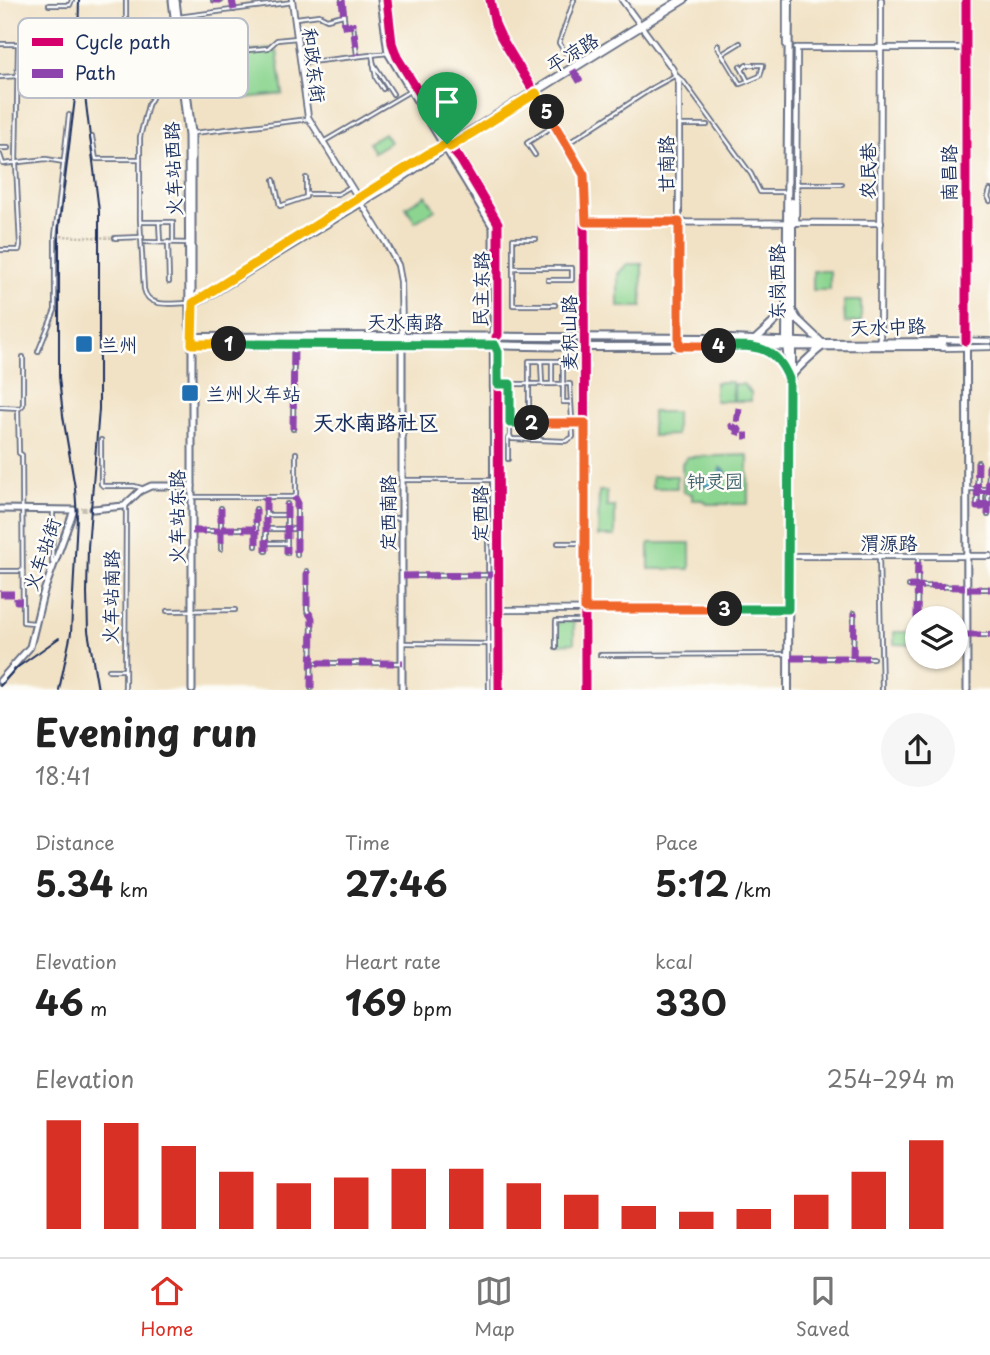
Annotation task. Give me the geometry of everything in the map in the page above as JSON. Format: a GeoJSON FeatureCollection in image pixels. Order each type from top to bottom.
{"type":"FeatureCollection","features":[{"type":"Feature","properties":{"kind":"main road","name":"火车站西路"},"geometry":{"type":"LineString","coordinates":[[174,0],[176,17]]}},
{"type":"Feature","properties":{"kind":"main road","name":"民主东路"},"geometry":{"type":"LineString","coordinates":[[384,0],[391,54],[495,224],[495,341]]}},
{"type":"Feature","properties":{"kind":"main road","name":"民主东路"},"geometry":{"type":"LineString","coordinates":[[384,0],[388,53],[447,147]]}},
{"type":"Feature","properties":{"kind":"main road","name":"东岗西路"},"geometry":{"type":"LineString","coordinates":[[788,0],[792,48],[790,690]]}},
{"type":"Feature","properties":{"kind":"main road","name":"南昌路"},"geometry":{"type":"LineString","coordinates":[[966,0],[967,606]]}},
{"type":"Feature","properties":{"kind":"main road","name":"东岗西路"},"geometry":{"type":"LineString","coordinates":[[790,344],[787,310],[792,223],[788,192],[792,48]]}},
{"type":"Feature","properties":{"kind":"main road","name":"火车站西路"},"geometry":{"type":"LineString","coordinates":[[186,98],[190,133],[189,329],[192,341]]}},
{"type":"Feature","properties":{"kind":"main road","name":"火车站西路"},"geometry":{"type":"LineString","coordinates":[[190,133],[191,305]]}},
{"type":"Feature","properties":{"kind":"main road"},"geometry":{"type":"LineString","coordinates":[[790,378],[794,370],[805,364],[822,344],[796,317],[792,300]]}},
{"type":"Feature","properties":{"kind":"main road"},"geometry":{"type":"LineString","coordinates":[[787,310],[757,343],[780,361],[790,378]]}},
{"type":"Feature","properties":{"kind":"main road","name":"天水南路"},"geometry":{"type":"LineString","coordinates":[[192,341],[402,335],[585,347],[757,343]]}},
{"type":"Feature","properties":{"kind":"main road","name":"定西南路"},"geometry":{"type":"LineString","coordinates":[[402,335],[402,690]]}},
{"type":"Feature","properties":{"kind":"main road","name":"天水南路"},"geometry":{"type":"LineString","coordinates":[[218,340],[401,345],[585,338],[679,338],[790,344]]}},
{"type":"Feature","properties":{"kind":"main road","name":"火车站东路"},"geometry":{"type":"LineString","coordinates":[[192,341],[192,690]]}},
{"type":"Feature","properties":{"kind":"main road","name":"定西路"},"geometry":{"type":"LineString","coordinates":[[493,575],[496,480],[495,341]]}},
{"type":"Feature","properties":{"kind":"main road"},"geometry":{"type":"LineString","coordinates":[[884,343],[943,344]]}},
{"type":"Feature","properties":{"kind":"main road","name":"天水中路"},"geometry":{"type":"LineString","coordinates":[[790,344],[884,343]]}},
{"type":"Feature","properties":{"kind":"main road","name":"定西路"},"geometry":{"type":"LineString","coordinates":[[495,690],[493,523],[496,480]]}},
{"type":"Feature","properties":{"kind":"main road"},"geometry":{"type":"LineString","coordinates":[[93,509],[117,508],[151,486],[192,486]]}},
{"type":"Feature","properties":{"kind":"main road"},"geometry":{"type":"LineString","coordinates":[[0,509],[22,509]]}},
{"type":"Feature","properties":{"kind":"main road","name":"火车站街"},"geometry":{"type":"LineString","coordinates":[[0,681],[27,652],[52,569],[74,510],[22,509]]}},
{"type":"Feature","properties":{"kind":"main road","name":"东岗西路"},"geometry":{"type":"LineString","coordinates":[[790,556],[790,656]]}},
{"type":"Feature","properties":{"kind":"main road","name":"定西路"},"geometry":{"type":"LineString","coordinates":[[495,610],[491,644],[495,690]]}},
{"type":"Feature","properties":{"kind":"main road","name":"南昌路"},"geometry":{"type":"LineString","coordinates":[[967,669],[967,690]]}},
{"type":"Feature","properties":{"kind":"street"},"geometry":{"type":"LineString","coordinates":[[49,5],[71,5],[72,0]]}},
{"type":"Feature","properties":{"kind":"street"},"geometry":{"type":"LineString","coordinates":[[126,0],[126,18]]}},
{"type":"Feature","properties":{"kind":"street"},"geometry":{"type":"LineString","coordinates":[[213,0],[221,0]]}},
{"type":"Feature","properties":{"kind":"street"},"geometry":{"type":"LineString","coordinates":[[232,0],[234,10]]}},
{"type":"Feature","properties":{"kind":"street"},"geometry":{"type":"LineString","coordinates":[[342,0],[345,26],[353,25],[357,55]]}},
{"type":"Feature","properties":{"kind":"street","name":"麦积山路"},"geometry":{"type":"LineString","coordinates":[[490,0],[501,37],[584,175],[585,690]]}},
{"type":"Feature","properties":{"kind":"street"},"geometry":{"type":"LineString","coordinates":[[574,0],[559,43],[565,52],[573,53],[578,62]]}},
{"type":"Feature","properties":{"kind":"street"},"geometry":{"type":"LineString","coordinates":[[622,0],[751,174],[760,192],[788,192]]}},
{"type":"Feature","properties":{"kind":"street","name":"平凉路"},"geometry":{"type":"LineString","coordinates":[[534,91],[679,0]]}},
{"type":"Feature","properties":{"kind":"street","name":"平凉路"},"geometry":{"type":"LineString","coordinates":[[191,305],[447,147],[578,62],[685,0]]}},
{"type":"Feature","properties":{"kind":"street","name":"农民巷"},"geometry":{"type":"LineString","coordinates":[[881,0],[884,343]]}},
{"type":"Feature","properties":{"kind":"street"},"geometry":{"type":"LineString","coordinates":[[176,17],[293,1]]}},
{"type":"Feature","properties":{"kind":"street","name":"和政东街"},"geometry":{"type":"LineString","coordinates":[[293,1],[309,119],[398,265],[402,335]]}},
{"type":"Feature","properties":{"kind":"street"},"geometry":{"type":"LineString","coordinates":[[295,19],[319,15],[327,19],[343,15]]}},
{"type":"Feature","properties":{"kind":"street"},"geometry":{"type":"LineString","coordinates":[[248,50],[268,48],[278,40],[298,38]]}},
{"type":"Feature","properties":{"kind":"street"},"geometry":{"type":"LineString","coordinates":[[722,54],[740,43]]}},
{"type":"Feature","properties":{"kind":"street"},"geometry":{"type":"LineString","coordinates":[[0,44],[18,44],[16,164],[19,250],[0,250]]}},
{"type":"Feature","properties":{"kind":"street"},"geometry":{"type":"LineString","coordinates":[[718,45],[716,46],[740,84],[760,76],[763,65],[746,65],[743,71]]}},
{"type":"Feature","properties":{"kind":"street"},"geometry":{"type":"LineString","coordinates":[[792,223],[796,184],[792,48],[965,47]]}},
{"type":"Feature","properties":{"kind":"street"},"geometry":{"type":"LineString","coordinates":[[300,63],[388,53]]}},
{"type":"Feature","properties":{"kind":"street"},"geometry":{"type":"LineString","coordinates":[[372,54],[376,78],[383,89]]}},
{"type":"Feature","properties":{"kind":"street"},"geometry":{"type":"LineString","coordinates":[[373,63],[393,94]]}},
{"type":"Feature","properties":{"kind":"street"},"geometry":{"type":"LineString","coordinates":[[740,66],[748,80]]}},
{"type":"Feature","properties":{"kind":"street"},"geometry":{"type":"LineString","coordinates":[[567,145],[676,75]]}},
{"type":"Feature","properties":{"kind":"street","name":"甘南路"},"geometry":{"type":"LineString","coordinates":[[676,75],[679,82],[679,346]]}},
{"type":"Feature","properties":{"kind":"street"},"geometry":{"type":"LineString","coordinates":[[0,77],[18,76]]}},
{"type":"Feature","properties":{"kind":"street"},"geometry":{"type":"LineString","coordinates":[[322,143],[410,91]]}},
{"type":"Feature","properties":{"kind":"street"},"geometry":{"type":"LineString","coordinates":[[152,98],[141,130],[140,159],[146,298],[156,303],[191,305]]}},
{"type":"Feature","properties":{"kind":"street"},"geometry":{"type":"LineString","coordinates":[[38,352],[55,310],[56,249],[69,115]]}},
{"type":"Feature","properties":{"kind":"street"},"geometry":{"type":"LineString","coordinates":[[190,133],[309,119]]}},
{"type":"Feature","properties":{"kind":"street"},"geometry":{"type":"LineString","coordinates":[[535,155],[527,143],[555,125]]}},
{"type":"Feature","properties":{"kind":"street"},"geometry":{"type":"LineString","coordinates":[[679,125],[707,125]]}},
{"type":"Feature","properties":{"kind":"street"},"geometry":{"type":"LineString","coordinates":[[92,137],[96,159],[140,159]]}},
{"type":"Feature","properties":{"kind":"street"},"geometry":{"type":"LineString","coordinates":[[0,148],[8,148]]}},
{"type":"Feature","properties":{"kind":"street"},"geometry":{"type":"LineString","coordinates":[[0,155],[3,164],[46,159],[64,162]]}},
{"type":"Feature","properties":{"kind":"street"},"geometry":{"type":"LineString","coordinates":[[274,180],[278,206],[304,199],[307,194],[306,178]]}},
{"type":"Feature","properties":{"kind":"street"},"geometry":{"type":"LineString","coordinates":[[796,184],[842,184]]}},
{"type":"Feature","properties":{"kind":"street"},"geometry":{"type":"LineString","coordinates":[[307,194],[338,194],[350,187]]}},
{"type":"Feature","properties":{"kind":"street"},"geometry":{"type":"LineString","coordinates":[[990,190],[990,201]]}},
{"type":"Feature","properties":{"kind":"street"},"geometry":{"type":"LineString","coordinates":[[141,222],[173,222],[173,242]]}},
{"type":"Feature","properties":{"kind":"street"},"geometry":{"type":"LineString","coordinates":[[159,222],[160,242]]}},
{"type":"Feature","properties":{"kind":"street"},"geometry":{"type":"LineString","coordinates":[[586,222],[881,223]]}},
{"type":"Feature","properties":{"kind":"street"},"geometry":{"type":"LineString","coordinates":[[115,238],[142,237]]}},
{"type":"Feature","properties":{"kind":"street"},"geometry":{"type":"LineString","coordinates":[[536,239],[513,239],[513,305],[555,305]]}},
{"type":"Feature","properties":{"kind":"street"},"geometry":{"type":"LineString","coordinates":[[145,242],[189,243]]}},
{"type":"Feature","properties":{"kind":"street"},"geometry":{"type":"LineString","coordinates":[[168,242],[169,282]]}},
{"type":"Feature","properties":{"kind":"street"},"geometry":{"type":"LineString","coordinates":[[513,268],[572,268],[572,280],[548,280]]}},
{"type":"Feature","properties":{"kind":"street"},"geometry":{"type":"LineString","coordinates":[[495,341],[498,352],[495,610],[788,609]]}},
{"type":"Feature","properties":{"kind":"street","name":"天水中路"},"geometry":{"type":"LineString","coordinates":[[884,343],[966,344],[990,341]]}},
{"type":"Feature","properties":{"kind":"street","name":"天水中路"},"geometry":{"type":"LineString","coordinates":[[884,343],[990,347]]}},
{"type":"Feature","properties":{"kind":"street"},"geometry":{"type":"LineString","coordinates":[[293,429],[294,344]]}},
{"type":"Feature","properties":{"kind":"street"},"geometry":{"type":"LineString","coordinates":[[0,408],[18,408],[23,405],[23,357]]}},
{"type":"Feature","properties":{"kind":"street"},"geometry":{"type":"LineString","coordinates":[[529,440],[529,361],[563,361],[563,402],[570,402]]}},
{"type":"Feature","properties":{"kind":"street"},"geometry":{"type":"LineString","coordinates":[[541,361],[542,384]]}},
{"type":"Feature","properties":{"kind":"street"},"geometry":{"type":"LineString","coordinates":[[552,361],[552,384]]}},
{"type":"Feature","properties":{"kind":"street"},"geometry":{"type":"LineString","coordinates":[[498,384],[570,384],[573,423],[570,439],[529,440],[512,439],[510,436]]}},
{"type":"Feature","properties":{"kind":"street"},"geometry":{"type":"LineString","coordinates":[[508,459],[510,384]]}},
{"type":"Feature","properties":{"kind":"street"},"geometry":{"type":"LineString","coordinates":[[18,408],[19,453],[22,455],[23,622],[36,623]]}},
{"type":"Feature","properties":{"kind":"street"},"geometry":{"type":"LineString","coordinates":[[510,423],[585,423]]}},
{"type":"Feature","properties":{"kind":"street"},"geometry":{"type":"LineString","coordinates":[[539,423],[539,440]]}},
{"type":"Feature","properties":{"kind":"street"},"geometry":{"type":"LineString","coordinates":[[102,440],[103,486],[134,486],[143,489]]}},
{"type":"Feature","properties":{"kind":"street"},"geometry":{"type":"LineString","coordinates":[[296,453],[294,498],[297,501],[297,555]]}},
{"type":"Feature","properties":{"kind":"street"},"geometry":{"type":"LineString","coordinates":[[978,462],[979,489]]}},
{"type":"Feature","properties":{"kind":"street"},"geometry":{"type":"LineString","coordinates":[[988,515],[989,466]]}},
{"type":"Feature","properties":{"kind":"street"},"geometry":{"type":"LineString","coordinates":[[402,480],[496,480]]}},
{"type":"Feature","properties":{"kind":"street"},"geometry":{"type":"LineString","coordinates":[[387,486],[388,525]]}},
{"type":"Feature","properties":{"kind":"street"},"geometry":{"type":"LineString","coordinates":[[967,489],[989,489]]}},
{"type":"Feature","properties":{"kind":"street"},"geometry":{"type":"LineString","coordinates":[[192,497],[294,498]]}},
{"type":"Feature","properties":{"kind":"street"},"geometry":{"type":"LineString","coordinates":[[266,497],[266,551]]}},
{"type":"Feature","properties":{"kind":"street","name":"火车站南路"},"geometry":{"type":"LineString","coordinates":[[125,690],[126,504]]}},
{"type":"Feature","properties":{"kind":"street"},"geometry":{"type":"LineString","coordinates":[[287,504],[287,554]]}},
{"type":"Feature","properties":{"kind":"street"},"geometry":{"type":"LineString","coordinates":[[220,508],[221,549]]}},
{"type":"Feature","properties":{"kind":"street"},"geometry":{"type":"LineString","coordinates":[[256,509],[257,545]]}},
{"type":"Feature","properties":{"kind":"street"},"geometry":{"type":"LineString","coordinates":[[387,511],[393,518],[402,518]]}},
{"type":"Feature","properties":{"kind":"street"},"geometry":{"type":"LineString","coordinates":[[52,569],[53,513]]}},
{"type":"Feature","properties":{"kind":"street"},"geometry":{"type":"LineString","coordinates":[[266,515],[287,515]]}},
{"type":"Feature","properties":{"kind":"street"},"geometry":{"type":"LineString","coordinates":[[266,529],[297,528]]}},
{"type":"Feature","properties":{"kind":"street"},"geometry":{"type":"LineString","coordinates":[[192,531],[256,529]]}},
{"type":"Feature","properties":{"kind":"street"},"geometry":{"type":"LineString","coordinates":[[266,543],[287,543]]}},
{"type":"Feature","properties":{"kind":"street"},"geometry":{"type":"LineString","coordinates":[[558,543],[585,543]]}},
{"type":"Feature","properties":{"kind":"street","name":"渭源路"},"geometry":{"type":"LineString","coordinates":[[790,556],[990,556]]}},
{"type":"Feature","properties":{"kind":"street"},"geometry":{"type":"LineString","coordinates":[[880,556],[882,690]]}},
{"type":"Feature","properties":{"kind":"street"},"geometry":{"type":"LineString","coordinates":[[917,606],[918,556]]}},
{"type":"Feature","properties":{"kind":"street"},"geometry":{"type":"LineString","coordinates":[[0,571],[22,571]]}},
{"type":"Feature","properties":{"kind":"street"},"geometry":{"type":"LineString","coordinates":[[307,571],[307,610],[312,618],[311,688]]}},
{"type":"Feature","properties":{"kind":"street"},"geometry":{"type":"LineString","coordinates":[[402,576],[493,575]]}},
{"type":"Feature","properties":{"kind":"street"},"geometry":{"type":"LineString","coordinates":[[909,586],[990,589]]}},
{"type":"Feature","properties":{"kind":"street"},"geometry":{"type":"LineString","coordinates":[[167,611],[235,610]]}},
{"type":"Feature","properties":{"kind":"street"},"geometry":{"type":"LineString","coordinates":[[853,658],[854,613]]}},
{"type":"Feature","properties":{"kind":"street"},"geometry":{"type":"LineString","coordinates":[[555,647],[556,621],[585,621]]}},
{"type":"Feature","properties":{"kind":"street"},"geometry":{"type":"LineString","coordinates":[[968,635],[990,635]]}},
{"type":"Feature","properties":{"kind":"street"},"geometry":{"type":"LineString","coordinates":[[403,643],[491,644]]}},
{"type":"Feature","properties":{"kind":"street"},"geometry":{"type":"LineString","coordinates":[[600,655],[873,658]]}},
{"type":"Feature","properties":{"kind":"street"},"geometry":{"type":"LineString","coordinates":[[317,663],[402,663]]}},
{"type":"Feature","properties":{"kind":"street"},"geometry":{"type":"LineString","coordinates":[[109,670],[125,670]]}},
{"type":"Feature","properties":{"kind":"green space"},"geometry":{"type":"Polygon","coordinates":[[[270,49],[271,52],[277,51],[283,94],[248,98],[248,52],[270,49]]]}},
{"type":"Feature","properties":{"kind":"green space"},"geometry":{"type":"Polygon","coordinates":[[[384,133],[390,142],[374,152],[368,143],[384,133]]]}},
{"type":"Feature","properties":{"kind":"green space"},"geometry":{"type":"Polygon","coordinates":[[[426,195],[435,210],[415,222],[406,207],[426,195]]]}},
{"type":"Feature","properties":{"kind":"green space"},"geometry":{"type":"Polygon","coordinates":[[[627,264],[642,264],[642,307],[618,307],[618,274],[627,264]]]}},
{"type":"Feature","properties":{"kind":"green space"},"geometry":{"type":"Polygon","coordinates":[[[813,271],[830,271],[830,290],[813,290],[813,271]]]}},
{"type":"Feature","properties":{"kind":"green space"},"geometry":{"type":"Polygon","coordinates":[[[844,301],[861,301],[861,322],[845,323],[844,301]]]}},
{"type":"Feature","properties":{"kind":"green space"},"geometry":{"type":"Polygon","coordinates":[[[715,382],[732,382],[733,401],[715,401],[715,382]]]}},
{"type":"Feature","properties":{"kind":"green space"},"geometry":{"type":"Polygon","coordinates":[[[734,384],[743,384],[751,393],[751,401],[734,401],[734,384]]]}},
{"type":"Feature","properties":{"kind":"green space"},"geometry":{"type":"Polygon","coordinates":[[[652,412],[676,412],[676,435],[652,436],[652,412]]]}},
{"type":"Feature","properties":{"kind":"green space","name":"钟灵园"},"geometry":{"type":"Polygon","coordinates":[[[748,455],[748,504],[707,504],[703,500],[692,500],[692,494],[683,492],[682,463],[687,457],[748,455]]]}},
{"type":"Feature","properties":{"kind":"green space"},"geometry":{"type":"Polygon","coordinates":[[[652,476],[677,476],[677,488],[652,488],[652,476]]]}},
{"type":"Feature","properties":{"kind":"green space"},"geometry":{"type":"Polygon","coordinates":[[[599,491],[607,491],[607,507],[615,507],[615,536],[598,536],[599,491]]]}},
{"type":"Feature","properties":{"kind":"green space"},"geometry":{"type":"Polygon","coordinates":[[[649,543],[690,543],[690,569],[649,569],[649,543]]]}},
{"type":"Feature","properties":{"kind":"green space"},"geometry":{"type":"Polygon","coordinates":[[[557,622],[574,622],[574,643],[557,644],[557,622]]]}},
{"type":"Feature","properties":{"kind":"green space"},"geometry":{"type":"Polygon","coordinates":[[[894,632],[905,632],[905,644],[894,644],[894,632]]]}},
{"type":"Feature","properties":{"kind":"water"},"geometry":{"type":"Polygon","coordinates":[[[720,468],[725,470],[723,473],[726,472],[726,478],[723,477],[720,482],[709,487],[703,485],[701,478],[719,476],[720,468]]]}},
{"type":"Feature","properties":{"kind":"tunnel"},"geometry":{"type":"LineString","coordinates":[[57,236],[115,238]]}},
{"type":"Feature","properties":{"kind":"tunnel"},"geometry":{"type":"LineString","coordinates":[[943,346],[972,345]]}},
{"type":"Feature","properties":{"kind":"tunnel"},"geometry":{"type":"LineString","coordinates":[[74,510],[93,509]]}},
{"type":"Feature","properties":{"kind":"railway"},"geometry":{"type":"LineString","coordinates":[[79,0],[79,18]]}},
{"type":"Feature","properties":{"kind":"railway"},"geometry":{"type":"LineString","coordinates":[[59,690],[71,633],[77,517],[59,377],[59,228],[75,98]]}},
{"type":"Feature","properties":{"kind":"railway"},"geometry":{"type":"LineString","coordinates":[[85,98],[99,211],[99,409],[87,593],[88,631],[98,690]]}},
{"type":"Feature","properties":{"kind":"railway"},"geometry":{"type":"LineString","coordinates":[[0,686],[15,669],[59,638]]}},
{"type":"Feature","properties":{"kind":"marked path"},"geometry":{"type":"LineString","coordinates":[[213,0],[221,0]]}},
{"type":"Feature","properties":{"kind":"marked path"},"geometry":{"type":"LineString","coordinates":[[232,0],[234,10]]}},
{"type":"Feature","properties":{"kind":"marked path"},"geometry":{"type":"LineString","coordinates":[[342,0],[345,26],[353,25],[357,55]]}},
{"type":"Feature","properties":{"kind":"marked path"},"geometry":{"type":"LineString","coordinates":[[573,70],[582,85]]}},
{"type":"Feature","properties":{"kind":"marked path"},"geometry":{"type":"LineString","coordinates":[[293,429],[294,344]]}},
{"type":"Feature","properties":{"kind":"marked path"},"geometry":{"type":"LineString","coordinates":[[739,408],[737,424],[732,426],[739,430],[737,436],[749,436]]}},
{"type":"Feature","properties":{"kind":"marked path"},"geometry":{"type":"LineString","coordinates":[[978,462],[977,507],[982,507],[982,489]]}},
{"type":"Feature","properties":{"kind":"marked path"},"geometry":{"type":"LineString","coordinates":[[988,515],[989,466]]}},
{"type":"Feature","properties":{"kind":"marked path"},"geometry":{"type":"LineString","coordinates":[[266,497],[266,551]]}},
{"type":"Feature","properties":{"kind":"marked path"},"geometry":{"type":"LineString","coordinates":[[294,497],[297,501],[297,555]]}},
{"type":"Feature","properties":{"kind":"marked path"},"geometry":{"type":"LineString","coordinates":[[287,504],[287,553]]}},
{"type":"Feature","properties":{"kind":"marked path"},"geometry":{"type":"LineString","coordinates":[[221,508],[221,549]]}},
{"type":"Feature","properties":{"kind":"marked path"},"geometry":{"type":"LineString","coordinates":[[256,509],[256,546]]}},
{"type":"Feature","properties":{"kind":"marked path"},"geometry":{"type":"LineString","coordinates":[[221,529],[256,529]]}},
{"type":"Feature","properties":{"kind":"marked path"},"geometry":{"type":"LineString","coordinates":[[192,531],[221,531]]}},
{"type":"Feature","properties":{"kind":"marked path"},"geometry":{"type":"LineString","coordinates":[[917,606],[918,556]]}},
{"type":"Feature","properties":{"kind":"marked path"},"geometry":{"type":"LineString","coordinates":[[307,571],[307,610],[312,618],[311,688]]}},
{"type":"Feature","properties":{"kind":"marked path"},"geometry":{"type":"LineString","coordinates":[[403,576],[497,575]]}},
{"type":"Feature","properties":{"kind":"marked path"},"geometry":{"type":"LineString","coordinates":[[909,586],[967,587]]}},
{"type":"Feature","properties":{"kind":"marked path"},"geometry":{"type":"LineString","coordinates":[[967,589],[990,589]]}},
{"type":"Feature","properties":{"kind":"marked path"},"geometry":{"type":"LineString","coordinates":[[0,594],[17,594],[17,601],[22,601]]}},
{"type":"Feature","properties":{"kind":"marked path"},"geometry":{"type":"LineString","coordinates":[[853,658],[854,613]]}},
{"type":"Feature","properties":{"kind":"marked path"},"geometry":{"type":"LineString","coordinates":[[968,635],[990,635]]}},
{"type":"Feature","properties":{"kind":"marked path"},"geometry":{"type":"LineString","coordinates":[[791,658],[873,658]]}},
{"type":"Feature","properties":{"kind":"marked path"},"geometry":{"type":"LineString","coordinates":[[317,663],[403,663]]}},
{"type":"Feature","properties":{"kind":"cycle path"},"geometry":{"type":"LineString","coordinates":[[387,0],[392,43],[397,57],[444,133],[448,144]]}},
{"type":"Feature","properties":{"kind":"cycle path"},"geometry":{"type":"LineString","coordinates":[[490,0],[501,37],[584,175],[585,690]]}},
{"type":"Feature","properties":{"kind":"cycle path"},"geometry":{"type":"LineString","coordinates":[[966,0],[966,341]]}},
{"type":"Feature","properties":{"kind":"cycle path"},"geometry":{"type":"LineString","coordinates":[[450,147],[498,223],[496,337]]}},
{"type":"Feature","properties":{"kind":"cycle path"},"geometry":{"type":"LineString","coordinates":[[495,345],[498,353],[499,690]]}},
{"type":"Feature","properties":{"kind":"place","name":"兰州"},"geometry":{"type":"Point","coordinates":[84,344]}},
{"type":"Feature","properties":{"kind":"place","name":"兰州火车站"},"geometry":{"type":"Point","coordinates":[190,393]}},
{"type":"Feature","properties":{"kind":"district","name":"天水南路社区"},"geometry":{"type":"Point","coordinates":[376,421]}},
{"type":"Feature","properties":{"kind":"route"},"geometry":{"type":"LineString","coordinates":[[536,93],[584,175],[586,222],[679,222],[679,346],[758,346],[780,361],[789,379],[788,609],[585,609],[585,423],[510,423],[510,384],[498,384],[498,352],[495,345],[192,344],[193,303],[447,144],[450,147],[536,93]]}}]}
